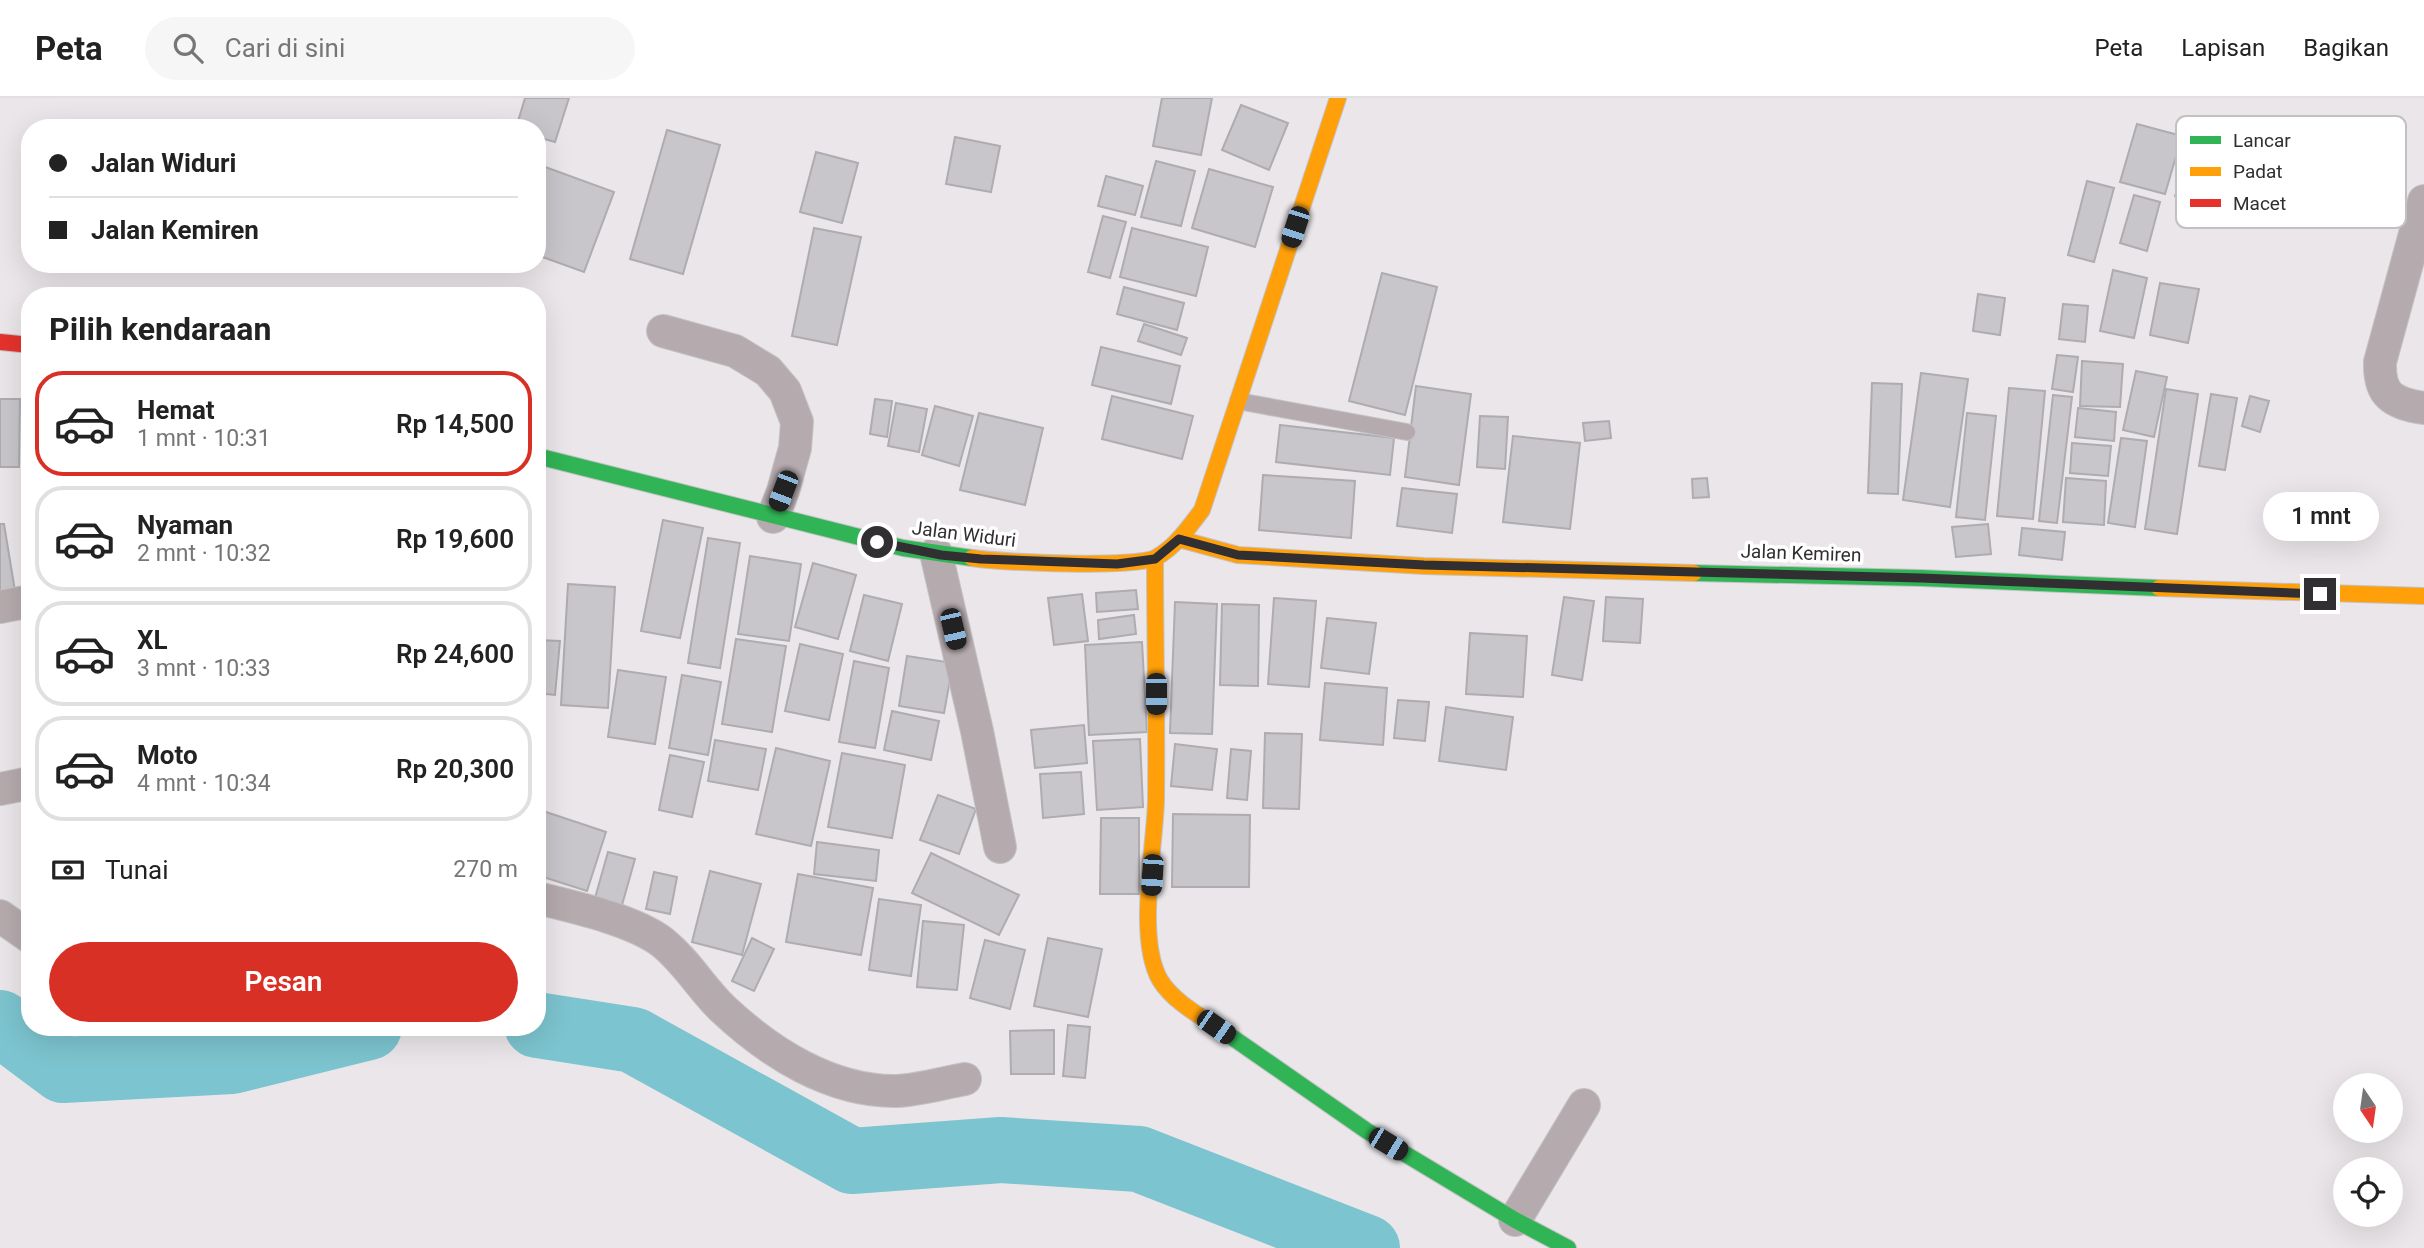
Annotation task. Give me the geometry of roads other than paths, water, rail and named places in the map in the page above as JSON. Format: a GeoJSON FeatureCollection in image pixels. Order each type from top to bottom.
{"type":"FeatureCollection","features":[{"type":"Feature","properties":{"kind":"street"},"geometry":{"type":"LineString","coordinates":[[1338,98],[1202,510],[1179,539],[1155,559],[1156,802],[1148,923],[1153,963],[1160,980],[1175,998],[1347,1118],[1515,1220],[1568,1248]]}},
{"type":"Feature","properties":{"kind":"street"},"geometry":{"type":"LineString","coordinates":[[2424,201],[2380,362],[2380,380],[2386,393],[2405,405],[2424,408]]}},
{"type":"Feature","properties":{"kind":"street"},"geometry":{"type":"LineString","coordinates":[[663,331],[735,351],[768,371],[785,391],[797,422],[795,448],[778,504]]}},
{"type":"Feature","properties":{"kind":"street"},"geometry":{"type":"LineString","coordinates":[[0,342],[21,344]]}},
{"type":"Feature","properties":{"kind":"street","name":"Jalan Widuri"},"geometry":{"type":"LineString","coordinates":[[546,458],[778,504],[903,548],[938,554],[981,559],[1117,564],[1155,559]]}},
{"type":"Feature","properties":{"kind":"street","name":"Jalan Kemiren"},"geometry":{"type":"LineString","coordinates":[[1179,539],[1238,555],[1424,565],[1921,578],[2424,596]]}},
{"type":"Feature","properties":{"kind":"street"},"geometry":{"type":"LineString","coordinates":[[938,554],[1000,847]]}},
{"type":"Feature","properties":{"kind":"street"},"geometry":{"type":"LineString","coordinates":[[0,607],[21,603]]}},
{"type":"Feature","properties":{"kind":"street"},"geometry":{"type":"LineString","coordinates":[[0,789],[21,785]]}},
{"type":"Feature","properties":{"kind":"street"},"geometry":{"type":"LineString","coordinates":[[546,901],[626,924],[661,941],[692,971],[722,1007],[762,1042],[815,1074],[851,1086],[897,1091],[965,1079]]}},
{"type":"Feature","properties":{"kind":"street"},"geometry":{"type":"LineString","coordinates":[[0,916],[21,931]]}},
{"type":"Feature","properties":{"kind":"street"},"geometry":{"type":"LineString","coordinates":[[1515,1220],[1584,1105]]}},
{"type":"Feature","properties":{"kind":"lane"},"geometry":{"type":"LineString","coordinates":[[1238,401],[1407,432]]}},
{"type":"Feature","properties":{"kind":"waterway"},"geometry":{"type":"LineString","coordinates":[[0,1023],[63,1070],[232,1061],[333,1036]]}},
{"type":"Feature","properties":{"kind":"waterway"},"geometry":{"type":"LineString","coordinates":[[546,1026],[633,1040],[852,1161],[1001,1150],[1139,1159],[1367,1248]]}}]}
